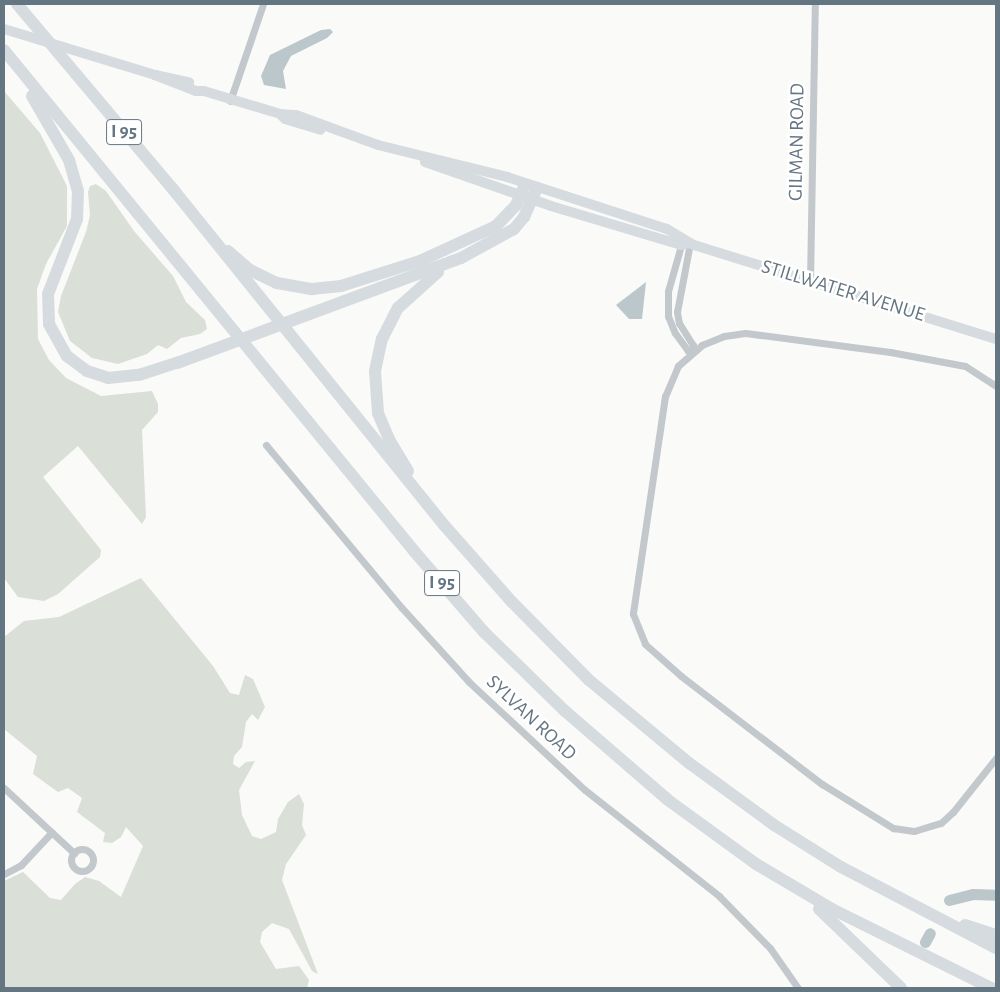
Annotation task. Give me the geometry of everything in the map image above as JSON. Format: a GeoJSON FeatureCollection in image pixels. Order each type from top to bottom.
{"type":"FeatureCollection","features":[{"type":"Feature","properties":{"kind":"highway","name":"I 95"},"geometry":{"type":"LineString","coordinates":[[17,4],[172,188],[245,282],[489,576],[589,680],[689,763],[774,825],[833,862],[996,948]]}},
{"type":"Feature","properties":{"kind":"highway","name":"I 95"},"geometry":{"type":"LineString","coordinates":[[4,51],[177,265],[484,632],[565,711],[668,800],[756,864],[832,910],[991,988]]}},
{"type":"Feature","properties":{"kind":"highway"},"geometry":{"type":"LineString","coordinates":[[4,51],[69,160],[78,191],[78,219],[48,294],[49,324],[59,346],[87,371],[116,379],[139,375],[299,320],[461,258]]}},
{"type":"Feature","properties":{"kind":"highway"},"geometry":{"type":"LineString","coordinates":[[172,188],[230,253],[250,270],[277,283],[312,289],[341,286],[437,253],[496,226],[507,217],[529,192]]}},
{"type":"Feature","properties":{"kind":"highway"},"geometry":{"type":"LineString","coordinates":[[489,576],[403,463],[382,425],[375,400],[376,362],[388,325],[409,296],[461,258],[514,229],[529,192]]}},
{"type":"Feature","properties":{"kind":"highway"},"geometry":{"type":"LineString","coordinates":[[756,864],[830,918],[901,988]]}},
{"type":"Feature","properties":{"kind":"highway"},"geometry":{"type":"LineString","coordinates":[[950,924],[996,935]]}},
{"type":"Feature","properties":{"kind":"main road","name":"STILLWATER AVENUE"},"geometry":{"type":"LineString","coordinates":[[4,29],[154,75],[168,83],[204,91],[230,101],[280,114],[285,119],[333,130],[996,339]]}},
{"type":"Feature","properties":{"kind":"street"},"geometry":{"type":"LineString","coordinates":[[230,101],[261,4]]}},
{"type":"Feature","properties":{"kind":"street","name":"GILMAN ROAD"},"geometry":{"type":"LineString","coordinates":[[810,281],[815,4]]}},
{"type":"Feature","properties":{"kind":"street"},"geometry":{"type":"LineString","coordinates":[[684,242],[668,291],[668,316],[675,333],[688,351],[693,352]]}},
{"type":"Feature","properties":{"kind":"street"},"geometry":{"type":"LineString","coordinates":[[996,386],[965,366],[944,361],[745,333],[717,339],[693,352],[674,372],[661,419],[633,607],[634,623],[645,644],[781,755],[893,828],[914,831],[941,823],[953,812],[996,758]]}},
{"type":"Feature","properties":{"kind":"street","name":"SYLVAN ROAD"},"geometry":{"type":"LineString","coordinates":[[266,445],[402,608],[469,682],[584,790],[719,896],[770,948],[798,988]]}},
{"type":"Feature","properties":{"kind":"street"},"geometry":{"type":"LineString","coordinates":[[4,788],[74,853]]}},
{"type":"Feature","properties":{"kind":"street"},"geometry":{"type":"LineString","coordinates":[[4,874],[21,865],[52,832]]}},
{"type":"Feature","properties":{"kind":"shaded area"},"geometry":{"type":"Polygon","coordinates":[[[330,29],[333,32],[327,38],[291,56],[283,71],[286,89],[264,85],[261,76],[270,55],[321,30],[330,29]]]}},
{"type":"Feature","properties":{"kind":"shaded area"},"geometry":{"type":"Polygon","coordinates":[[[4,91],[40,133],[67,186],[67,226],[46,264],[37,289],[38,339],[49,360],[66,378],[101,396],[152,391],[158,404],[158,412],[142,430],[146,517],[142,524],[78,446],[43,477],[101,550],[100,557],[58,594],[44,601],[18,597],[4,578],[4,91]]]}},
{"type":"Feature","properties":{"kind":"shaded area"},"geometry":{"type":"Polygon","coordinates":[[[96,184],[106,191],[134,231],[173,276],[186,302],[205,320],[207,329],[200,334],[181,338],[167,349],[158,345],[147,354],[118,364],[92,358],[70,341],[58,312],[61,296],[86,232],[90,215],[88,192],[90,186],[96,184]]]}},
{"type":"Feature","properties":{"kind":"shaded area"},"geometry":{"type":"Polygon","coordinates":[[[646,282],[642,319],[629,319],[616,305],[646,282]]]}},
{"type":"Feature","properties":{"kind":"shaded area"},"geometry":{"type":"Polygon","coordinates":[[[141,578],[213,666],[230,693],[239,695],[245,675],[253,679],[265,707],[258,720],[252,714],[246,722],[242,747],[234,756],[233,764],[239,768],[246,762],[255,761],[239,790],[242,815],[252,836],[261,839],[276,832],[278,819],[288,802],[299,794],[304,804],[302,825],[306,835],[286,864],[282,880],[318,974],[312,971],[289,929],[272,923],[262,932],[260,942],[276,969],[299,966],[309,980],[307,988],[4,988],[4,881],[23,872],[50,898],[61,900],[75,884],[85,877],[99,881],[121,897],[143,846],[126,827],[121,837],[112,843],[103,842],[105,833],[77,812],[82,798],[68,788],[58,792],[33,774],[37,756],[4,729],[4,637],[24,621],[59,617],[141,578]]]}},
{"type":"Feature","properties":{"kind":"waterway"},"geometry":{"type":"LineString","coordinates":[[949,900],[973,894],[996,895]]}},
{"type":"Feature","properties":{"kind":"waterway"},"geometry":{"type":"LineString","coordinates":[[925,942],[930,933]]}}]}
